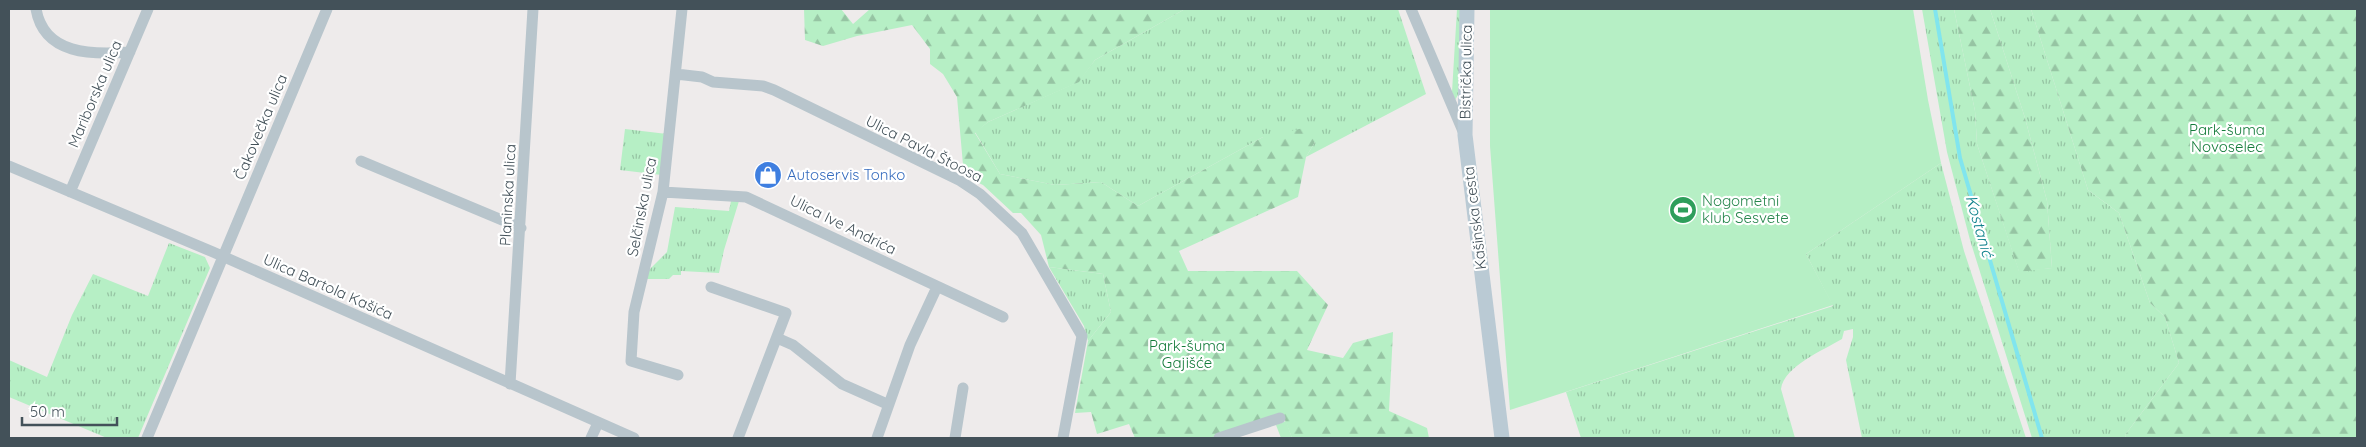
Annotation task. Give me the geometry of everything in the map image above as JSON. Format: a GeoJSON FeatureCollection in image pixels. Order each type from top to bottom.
{"type":"FeatureCollection","features":[{"type":"Feature","properties":{"kind":"main road","name":"Bistrička ulica"},"geometry":{"type":"LineString","coordinates":[[1465,135],[1467,9]]}},
{"type":"Feature","properties":{"kind":"main road","name":"Kašinska cesta"},"geometry":{"type":"LineString","coordinates":[[1465,135],[1502,438]]}},
{"type":"Feature","properties":{"kind":"street"},"geometry":{"type":"LineString","coordinates":[[36,9],[38,23],[51,38],[72,50],[100,54],[130,52]]}},
{"type":"Feature","properties":{"kind":"street","name":"Mariborska ulica"},"geometry":{"type":"LineString","coordinates":[[70,192],[148,9]]}},
{"type":"Feature","properties":{"kind":"street","name":"Čakovečka ulica"},"geometry":{"type":"LineString","coordinates":[[147,438],[327,9]]}},
{"type":"Feature","properties":{"kind":"street","name":"Planinska ulica"},"geometry":{"type":"LineString","coordinates":[[510,384],[533,9]]}},
{"type":"Feature","properties":{"kind":"street","name":"Selčinska ulica"},"geometry":{"type":"LineString","coordinates":[[678,375],[631,361],[634,312],[663,192],[682,9]]}},
{"type":"Feature","properties":{"kind":"street","name":"Kašinska cesta"},"geometry":{"type":"LineString","coordinates":[[1411,9],[1465,135]]}},
{"type":"Feature","properties":{"kind":"street","name":"Ulica Pavla Štoosa"},"geometry":{"type":"LineString","coordinates":[[676,74],[702,77],[713,82],[763,86],[774,90],[959,180],[980,194],[1022,233],[1082,336],[1063,438]]}},
{"type":"Feature","properties":{"kind":"street"},"geometry":{"type":"LineString","coordinates":[[361,161],[521,228]]}},
{"type":"Feature","properties":{"kind":"street","name":"Ulica Bartola Kašića"},"geometry":{"type":"LineString","coordinates":[[9,166],[223,257],[634,438]]}},
{"type":"Feature","properties":{"kind":"street","name":"Ulica Ive Andrića"},"geometry":{"type":"LineString","coordinates":[[663,192],[746,197],[1003,317]]}},
{"type":"Feature","properties":{"kind":"street"},"geometry":{"type":"LineString","coordinates":[[711,287],[786,313],[738,438]]}},
{"type":"Feature","properties":{"kind":"street"},"geometry":{"type":"LineString","coordinates":[[877,438],[887,404],[910,345],[937,287]]}},
{"type":"Feature","properties":{"kind":"street"},"geometry":{"type":"LineString","coordinates":[[777,338],[793,345],[842,384],[887,404]]}},
{"type":"Feature","properties":{"kind":"street"},"geometry":{"type":"LineString","coordinates":[[955,438],[963,388]]}},
{"type":"Feature","properties":{"kind":"street"},"geometry":{"type":"LineString","coordinates":[[1219,438],[1280,418]]}},
{"type":"Feature","properties":{"kind":"street"},"geometry":{"type":"LineString","coordinates":[[591,438],[598,423]]}},
{"type":"Feature","properties":{"kind":"green space","name":"Park-šuma Gajišće"},"geometry":{"type":"Polygon","coordinates":[[[804,9],[841,9],[853,24],[870,9],[1185,9],[1095,60],[1079,82],[988,122],[975,133],[1000,174],[1055,185],[1101,182],[1138,206],[1263,137],[1317,125],[1315,142],[1306,157],[1298,197],[1179,251],[1188,271],[1297,271],[1328,305],[1307,350],[1343,358],[1353,343],[1393,332],[1389,411],[1427,428],[1429,438],[1292,438],[1283,415],[1210,438],[1135,438],[1129,424],[1097,434],[1091,412],[1075,413],[1088,341],[1111,312],[1103,274],[1049,267],[1041,235],[1021,213],[1013,213],[983,185],[964,176],[957,97],[943,74],[930,64],[930,49],[912,25],[857,36],[823,46],[805,40],[804,9]]]}},
{"type":"Feature","properties":{"kind":"green space"},"geometry":{"type":"Polygon","coordinates":[[[1185,9],[1398,9],[1426,94],[1306,157],[1315,142],[1263,137],[1138,206],[1101,182],[1055,185],[1000,174],[975,132],[988,122],[1078,82],[1095,60],[1185,9]]]}},
{"type":"Feature","properties":{"kind":"green space"},"geometry":{"type":"Polygon","coordinates":[[[1457,9],[1464,9],[1458,95],[1455,100],[1452,92],[1457,9]]]}},
{"type":"Feature","properties":{"kind":"green space","name":"Nogometni klub Sesvete"},"geometry":{"type":"Polygon","coordinates":[[[1490,9],[1913,9],[1928,100],[1941,163],[1806,254],[1833,305],[1510,410],[1490,146],[1490,9]]]}},
{"type":"Feature","properties":{"kind":"green space"},"geometry":{"type":"Polygon","coordinates":[[[1922,9],[1954,9],[1975,111],[1977,144],[2019,271],[2052,268],[2047,201],[2025,118],[1990,9],[2031,9],[2088,190],[2119,213],[2150,303],[2165,317],[2179,363],[2125,435],[2126,438],[2032,438],[1970,240],[1947,152],[1922,9]]]}},
{"type":"Feature","properties":{"kind":"green space"},"geometry":{"type":"Polygon","coordinates":[[[1954,9],[1990,9],[2025,118],[2047,201],[2052,268],[2019,272],[1977,144],[1975,111],[1954,9]]]}},
{"type":"Feature","properties":{"kind":"green space","name":"Park-šuma Novoselec"},"geometry":{"type":"Polygon","coordinates":[[[2031,9],[2357,9],[2357,438],[2126,438],[2125,435],[2179,363],[2165,317],[2150,303],[2119,213],[2088,190],[2031,9]]]}},
{"type":"Feature","properties":{"kind":"green space"},"geometry":{"type":"Polygon","coordinates":[[[625,129],[667,134],[662,175],[620,170],[625,129]]]}},
{"type":"Feature","properties":{"kind":"green space"},"geometry":{"type":"Polygon","coordinates":[[[1941,163],[1964,251],[2026,438],[1862,438],[1846,360],[1853,337],[1853,329],[1844,331],[1842,339],[1797,366],[1784,381],[1781,389],[1795,438],[1581,438],[1566,392],[1833,306],[1806,254],[1941,163]]]}},
{"type":"Feature","properties":{"kind":"green space"},"geometry":{"type":"Polygon","coordinates":[[[731,201],[739,201],[719,273],[681,271],[681,275],[673,275],[669,279],[644,279],[646,273],[667,252],[675,207],[729,211],[731,201]]]}},
{"type":"Feature","properties":{"kind":"green space"},"geometry":{"type":"Polygon","coordinates":[[[169,243],[205,257],[210,268],[138,438],[107,438],[9,397],[9,360],[47,377],[72,315],[93,274],[148,296],[169,243]]]}},
{"type":"Feature","properties":{"kind":"green space"},"geometry":{"type":"Polygon","coordinates":[[[1049,267],[1103,274],[1111,312],[1088,341],[1084,326],[1049,267]]]}},
{"type":"Feature","properties":{"kind":"green space"},"geometry":{"type":"Polygon","coordinates":[[[1286,421],[1292,438],[1281,438],[1276,425],[1286,421]]]}},
{"type":"Feature","properties":{"kind":"waterway","name":"Kostanić"},"geometry":{"type":"LineString","coordinates":[[1935,9],[1960,158],[2042,438]]}},
{"type":"Feature","properties":{"kind":"place","name":"Autoservis Tonko"},"geometry":{"type":"Point","coordinates":[768,175]}},
{"type":"Feature","properties":{"kind":"place","name":"Nogometni klub Sesvete"},"geometry":{"type":"Point","coordinates":[1683,210]}}]}
